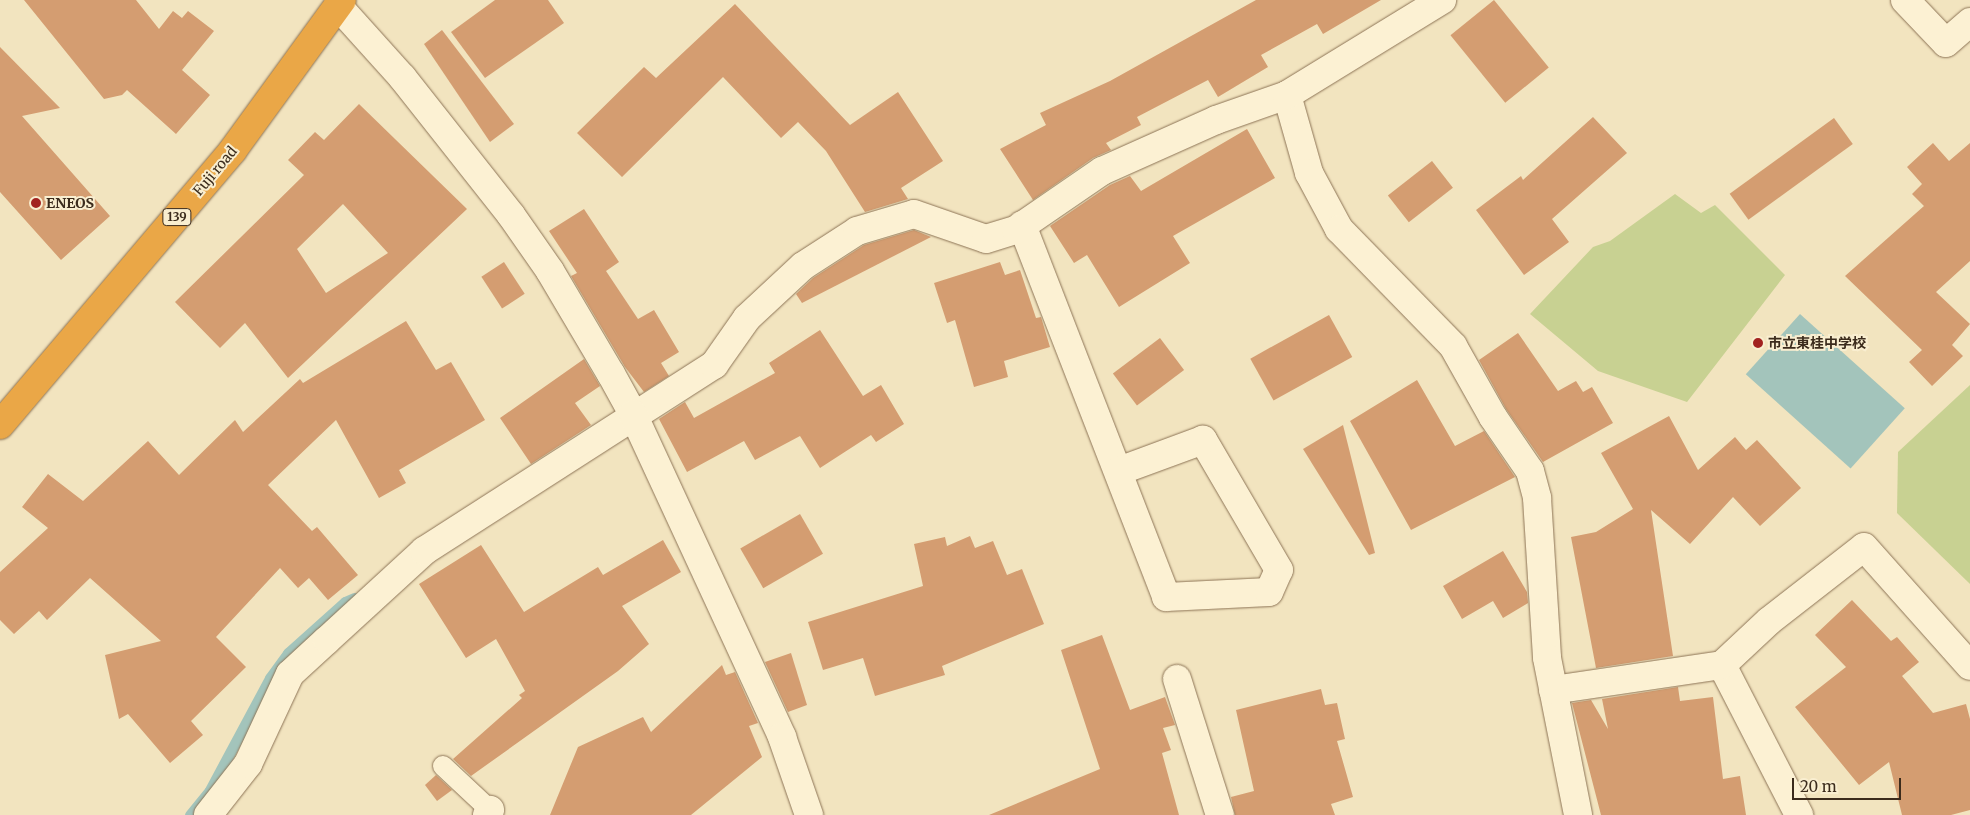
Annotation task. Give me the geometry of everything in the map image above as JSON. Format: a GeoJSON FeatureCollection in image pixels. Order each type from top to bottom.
{"type":"FeatureCollection","features":[{"type":"Feature","properties":{"kind":"highway","name":"Fuji road"},"geometry":{"type":"LineString","coordinates":[[0,425],[234,150],[340,3]]}},
{"type":"Feature","properties":{"kind":"street"},"geometry":{"type":"LineString","coordinates":[[208,815],[248,764],[290,674],[424,551],[633,414],[714,365],[747,318],[803,266],[857,231],[914,214],[986,239],[1022,225],[1102,171],[1216,120],[1288,95],[1442,0]]}},
{"type":"Feature","properties":{"kind":"street"},"geometry":{"type":"LineString","coordinates":[[1906,0],[1946,43],[1970,22]]}},
{"type":"Feature","properties":{"kind":"street"},"geometry":{"type":"LineString","coordinates":[[340,3],[402,77],[511,215],[550,270],[633,414],[782,737],[809,815]]}},
{"type":"Feature","properties":{"kind":"street"},"geometry":{"type":"LineString","coordinates":[[1288,95],[1309,173],[1339,229],[1453,346],[1493,417],[1530,472],[1537,498],[1547,658],[1578,815]]}},
{"type":"Feature","properties":{"kind":"street"},"geometry":{"type":"LineString","coordinates":[[1022,225],[1119,471],[1166,597],[1269,592],[1279,570],[1203,440],[1119,471]]}},
{"type":"Feature","properties":{"kind":"street"},"geometry":{"type":"LineString","coordinates":[[1553,690],[1722,665],[1768,621],[1864,547],[1970,666]]}},
{"type":"Feature","properties":{"kind":"street"},"geometry":{"type":"LineString","coordinates":[[1722,665],[1799,815]]}},
{"type":"Feature","properties":{"kind":"street"},"geometry":{"type":"LineString","coordinates":[[1177,679],[1220,815]]}},
{"type":"Feature","properties":{"kind":"lane"},"geometry":{"type":"LineString","coordinates":[[444,766],[488,813]]}},
{"type":"Feature","properties":{"kind":"green space"},"geometry":{"type":"Polygon","coordinates":[[[1675,194],[1701,213],[1715,205],[1785,275],[1687,402],[1598,371],[1530,314],[1593,247],[1610,241],[1675,194]]]}},
{"type":"Feature","properties":{"kind":"green space"},"geometry":{"type":"Polygon","coordinates":[[[1970,385],[1970,584],[1897,513],[1898,452],[1970,385]]]}},
{"type":"Feature","properties":{"kind":"water"},"geometry":{"type":"Polygon","coordinates":[[[1800,314],[1905,408],[1851,469],[1746,374],[1800,314]]]}},
{"type":"Feature","properties":{"kind":"building"},"geometry":{"type":"Polygon","coordinates":[[[24,0],[136,0],[159,29],[173,11],[182,18],[188,11],[214,31],[182,70],[210,95],[176,134],[127,90],[122,95],[104,99],[24,0]]]}},
{"type":"Feature","properties":{"kind":"building"},"geometry":{"type":"Polygon","coordinates":[[[495,0],[548,0],[564,23],[485,78],[451,32],[495,0]]]}},
{"type":"Feature","properties":{"kind":"building"},"geometry":{"type":"Polygon","coordinates":[[[1256,0],[1381,0],[1323,34],[1317,24],[1261,55],[1268,67],[1218,97],[1208,80],[1137,117],[1141,125],[1106,143],[1111,150],[1093,158],[1033,200],[1000,149],[1046,125],[1040,113],[1110,81],[1256,0]]]}},
{"type":"Feature","properties":{"kind":"building"},"geometry":{"type":"Polygon","coordinates":[[[1494,0],[1549,68],[1505,103],[1450,35],[1494,0]]]}},
{"type":"Feature","properties":{"kind":"building"},"geometry":{"type":"Polygon","coordinates":[[[735,4],[850,125],[898,92],[943,161],[901,188],[908,199],[865,212],[826,151],[798,122],[781,138],[723,77],[622,177],[577,133],[644,67],[656,78],[735,4]]]}},
{"type":"Feature","properties":{"kind":"building"},"geometry":{"type":"Polygon","coordinates":[[[442,30],[514,124],[490,142],[424,44],[442,30]]]}},
{"type":"Feature","properties":{"kind":"building"},"geometry":{"type":"Polygon","coordinates":[[[0,47],[60,108],[22,116],[110,216],[61,260],[0,192],[0,47]]]}},
{"type":"Feature","properties":{"kind":"building"},"geometry":{"type":"Polygon","coordinates":[[[359,104],[467,209],[288,378],[245,323],[220,348],[175,302],[304,175],[288,160],[315,132],[324,140],[359,104]],[[343,204],[297,249],[326,293],[388,253],[343,204]]]}},
{"type":"Feature","properties":{"kind":"building"},"geometry":{"type":"Polygon","coordinates":[[[1593,117],[1627,153],[1552,219],[1569,242],[1524,275],[1476,210],[1521,176],[1523,180],[1593,117]]]}},
{"type":"Feature","properties":{"kind":"building"},"geometry":{"type":"Polygon","coordinates":[[[1834,118],[1853,144],[1748,220],[1730,194],[1834,118]]]}},
{"type":"Feature","properties":{"kind":"building"},"geometry":{"type":"Polygon","coordinates":[[[1247,129],[1275,178],[1173,236],[1190,263],[1119,307],[1087,255],[1074,263],[1050,226],[1110,185],[1130,176],[1141,191],[1247,129]]]}},
{"type":"Feature","properties":{"kind":"building"},"geometry":{"type":"Polygon","coordinates":[[[1933,143],[1949,161],[1970,143],[1970,261],[1936,292],[1970,324],[1952,345],[1963,356],[1932,386],[1909,362],[1922,350],[1845,276],[1924,206],[1912,194],[1922,184],[1907,167],[1933,143]]]}},
{"type":"Feature","properties":{"kind":"building"},"geometry":{"type":"Polygon","coordinates":[[[1432,161],[1453,188],[1409,222],[1388,195],[1432,161]]]}},
{"type":"Feature","properties":{"kind":"building"},"geometry":{"type":"Polygon","coordinates":[[[584,209],[619,262],[606,271],[638,319],[654,310],[679,352],[661,363],[669,376],[644,392],[625,367],[571,276],[577,273],[549,231],[584,209]]]}},
{"type":"Feature","properties":{"kind":"building"},"geometry":{"type":"Polygon","coordinates":[[[914,230],[931,237],[802,303],[796,294],[813,278],[864,245],[914,230]]]}},
{"type":"Feature","properties":{"kind":"building"},"geometry":{"type":"Polygon","coordinates":[[[504,262],[525,294],[502,309],[481,277],[504,262]]]}},
{"type":"Feature","properties":{"kind":"building"},"geometry":{"type":"Polygon","coordinates":[[[1000,262],[1005,275],[1020,270],[1036,318],[1041,317],[1050,347],[1004,361],[1008,377],[974,387],[955,320],[947,323],[934,283],[1000,262]]]}},
{"type":"Feature","properties":{"kind":"building"},"geometry":{"type":"Polygon","coordinates":[[[1329,315],[1352,357],[1274,401],[1250,359],[1329,315]]]}},
{"type":"Feature","properties":{"kind":"building"},"geometry":{"type":"Polygon","coordinates":[[[406,321],[436,370],[451,362],[485,420],[399,470],[406,483],[379,498],[336,420],[268,485],[312,531],[317,527],[358,575],[328,600],[309,578],[298,588],[280,568],[216,637],[246,667],[191,721],[203,735],[170,763],[128,714],[119,719],[105,655],[161,641],[90,578],[47,620],[39,611],[14,634],[0,620],[0,572],[48,528],[22,507],[48,474],[83,501],[148,441],[179,475],[235,420],[243,432],[300,379],[303,383],[406,321]]]}},
{"type":"Feature","properties":{"kind":"building"},"geometry":{"type":"Polygon","coordinates":[[[820,330],[863,396],[881,385],[904,424],[876,442],[871,435],[820,468],[800,436],[755,460],[744,441],[687,472],[659,419],[685,402],[694,418],[775,373],[769,363],[820,330]]]}},
{"type":"Feature","properties":{"kind":"building"},"geometry":{"type":"Polygon","coordinates":[[[1518,333],[1558,391],[1576,381],[1583,392],[1592,387],[1613,423],[1543,462],[1506,409],[1479,360],[1518,333]]]}},
{"type":"Feature","properties":{"kind":"building"},"geometry":{"type":"Polygon","coordinates":[[[1160,338],[1184,370],[1137,405],[1113,374],[1160,338]]]}},
{"type":"Feature","properties":{"kind":"building"},"geometry":{"type":"Polygon","coordinates":[[[584,359],[600,386],[575,403],[591,425],[531,464],[500,418],[584,359]]]}},
{"type":"Feature","properties":{"kind":"building"},"geometry":{"type":"Polygon","coordinates":[[[1417,380],[1455,446],[1484,431],[1515,477],[1411,530],[1350,421],[1417,380]]]}},
{"type":"Feature","properties":{"kind":"building"},"geometry":{"type":"Polygon","coordinates":[[[1669,416],[1698,470],[1735,437],[1746,450],[1757,440],[1801,488],[1760,526],[1733,497],[1690,544],[1651,510],[1673,656],[1596,668],[1571,537],[1596,532],[1633,509],[1601,453],[1669,416]]]}},
{"type":"Feature","properties":{"kind":"building"},"geometry":{"type":"Polygon","coordinates":[[[1343,425],[1375,553],[1369,555],[1303,449],[1343,425]]]}},
{"type":"Feature","properties":{"kind":"building"},"geometry":{"type":"Polygon","coordinates":[[[800,514],[823,554],[763,588],[740,548],[800,514]]]}},
{"type":"Feature","properties":{"kind":"building"},"geometry":{"type":"Polygon","coordinates":[[[970,536],[975,548],[993,541],[1007,575],[1022,569],[1044,624],[942,666],[945,675],[875,696],[863,658],[823,670],[808,622],[923,586],[914,544],[945,537],[947,546],[970,536]]]}},
{"type":"Feature","properties":{"kind":"building"},"geometry":{"type":"Polygon","coordinates":[[[663,540],[681,572],[622,606],[649,644],[618,671],[471,776],[453,759],[522,698],[519,695],[525,691],[496,639],[466,658],[419,584],[481,545],[524,612],[598,567],[603,575],[663,540]]]}},
{"type":"Feature","properties":{"kind":"building"},"geometry":{"type":"Polygon","coordinates":[[[1503,551],[1527,592],[1528,603],[1503,618],[1493,601],[1462,619],[1443,586],[1503,551]]]}},
{"type":"Feature","properties":{"kind":"building"},"geometry":{"type":"Polygon","coordinates":[[[1852,600],[1891,641],[1897,637],[1919,662],[1902,676],[1933,713],[1966,704],[1970,719],[1970,810],[1951,815],[1902,815],[1889,762],[1859,785],[1795,707],[1846,667],[1815,635],[1852,600]]]}},
{"type":"Feature","properties":{"kind":"building"},"geometry":{"type":"Polygon","coordinates":[[[1102,635],[1130,710],[1165,697],[1175,725],[1163,728],[1171,750],[1162,753],[1179,815],[989,815],[1100,769],[1061,650],[1102,635]]]}},
{"type":"Feature","properties":{"kind":"building"},"geometry":{"type":"Polygon","coordinates":[[[791,653],[807,705],[788,712],[765,662],[791,653]]]}},
{"type":"Feature","properties":{"kind":"building"},"geometry":{"type":"Polygon","coordinates":[[[722,665],[726,675],[735,672],[758,723],[749,726],[762,757],[691,815],[550,815],[578,747],[643,717],[651,732],[722,665]]]}},
{"type":"Feature","properties":{"kind":"building"},"geometry":{"type":"Polygon","coordinates":[[[1678,687],[1680,701],[1713,697],[1723,779],[1740,776],[1746,815],[1601,815],[1572,703],[1591,700],[1608,729],[1602,699],[1678,687]]]}},
{"type":"Feature","properties":{"kind":"building"},"geometry":{"type":"Polygon","coordinates":[[[1321,689],[1325,705],[1337,703],[1345,739],[1337,741],[1353,797],[1331,804],[1335,815],[1235,815],[1231,797],[1254,791],[1236,710],[1321,689]]]}},
{"type":"Feature","properties":{"kind":"building"},"geometry":{"type":"Polygon","coordinates":[[[436,775],[452,790],[437,801],[425,785],[436,775]]]}},
{"type":"Feature","properties":{"kind":"waterway"},"geometry":{"type":"LineString","coordinates":[[190,815],[210,790],[270,678],[288,653],[345,602],[354,598]]}},
{"type":"Feature","properties":{"kind":"place","name":"ENEOS"},"geometry":{"type":"Point","coordinates":[36,203]}},
{"type":"Feature","properties":{"kind":"place","name":"市立東桂中学校"},"geometry":{"type":"Point","coordinates":[1758,343]}}]}
